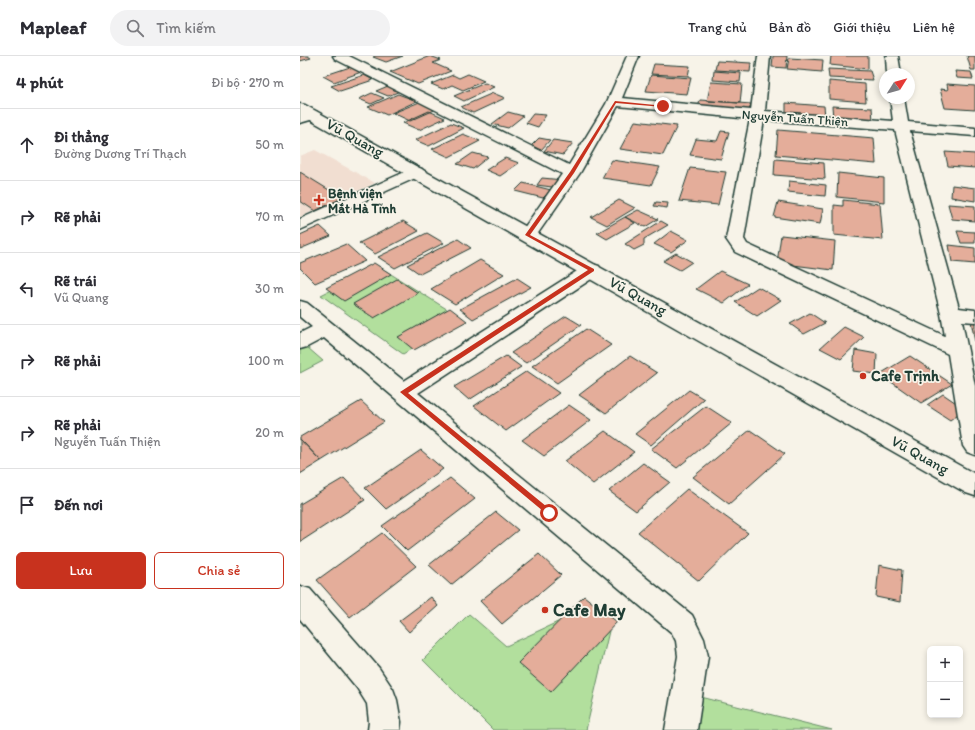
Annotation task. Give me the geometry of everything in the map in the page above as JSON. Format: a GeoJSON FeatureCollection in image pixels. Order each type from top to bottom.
{"type":"FeatureCollection","features":[{"type":"Feature","properties":{"kind":"street"},"geometry":{"type":"LineString","coordinates":[[339,56],[408,90],[489,133],[572,173]]}},
{"type":"Feature","properties":{"kind":"street"},"geometry":{"type":"LineString","coordinates":[[528,235],[572,173],[615,102],[633,56]]}},
{"type":"Feature","properties":{"kind":"street"},"geometry":{"type":"LineString","coordinates":[[764,56],[758,115],[735,238],[741,248],[957,350]]}},
{"type":"Feature","properties":{"kind":"street"},"geometry":{"type":"LineString","coordinates":[[892,56],[893,68]]}},
{"type":"Feature","properties":{"kind":"street","name":"Nguyễn Tuấn Thiện"},"geometry":{"type":"LineString","coordinates":[[615,102],[975,132]]}},
{"type":"Feature","properties":{"kind":"street"},"geometry":{"type":"LineString","coordinates":[[898,104],[901,126],[951,314],[975,446]]}},
{"type":"Feature","properties":{"kind":"street","name":"Vũ Quang"},"geometry":{"type":"LineString","coordinates":[[304,114],[416,172],[975,486]]}},
{"type":"Feature","properties":{"kind":"street"},"geometry":{"type":"LineString","coordinates":[[300,224],[416,172]]}},
{"type":"Feature","properties":{"kind":"street"},"geometry":{"type":"LineString","coordinates":[[404,392],[592,270]]}},
{"type":"Feature","properties":{"kind":"street"},"geometry":{"type":"LineString","coordinates":[[300,307],[682,624],[690,639],[693,656],[681,730]]}},
{"type":"Feature","properties":{"kind":"street"},"geometry":{"type":"LineString","coordinates":[[951,314],[975,316]]}},
{"type":"Feature","properties":{"kind":"street"},"geometry":{"type":"LineString","coordinates":[[300,342],[326,328]]}},
{"type":"Feature","properties":{"kind":"street"},"geometry":{"type":"LineString","coordinates":[[300,598],[368,678],[382,700],[386,722],[384,730]]}},
{"type":"Feature","properties":{"kind":"shaded area","name":"Bệnh viện Mắt Hà Tĩnh"},"geometry":{"type":"Polygon","coordinates":[[[315,150],[375,183],[300,217],[300,156],[315,150]]]}},
{"type":"Feature","properties":{"kind":"green space"},"geometry":{"type":"Polygon","coordinates":[[[378,266],[461,318],[403,354],[321,295],[378,266]]]}},
{"type":"Feature","properties":{"kind":"green space"},"geometry":{"type":"Polygon","coordinates":[[[300,341],[323,361],[300,373],[300,341]]]}},
{"type":"Feature","properties":{"kind":"green space"},"geometry":{"type":"Polygon","coordinates":[[[592,606],[609,631],[586,730],[493,730],[423,660],[469,614],[506,646],[592,606]]]}},
{"type":"Feature","properties":{"kind":"green space"},"geometry":{"type":"Polygon","coordinates":[[[697,696],[832,730],[690,730],[697,696]]]}},
{"type":"Feature","properties":{"kind":"building"},"geometry":{"type":"Polygon","coordinates":[[[300,56],[308,56],[311,58],[300,61],[300,56]]]}},
{"type":"Feature","properties":{"kind":"building"},"geometry":{"type":"Polygon","coordinates":[[[403,56],[386,62],[373,57],[403,56]]]}},
{"type":"Feature","properties":{"kind":"building"},"geometry":{"type":"Polygon","coordinates":[[[430,56],[441,60],[433,63],[451,71],[418,84],[390,72],[430,56]]]}},
{"type":"Feature","properties":{"kind":"building"},"geometry":{"type":"Polygon","coordinates":[[[773,56],[787,56],[786,68],[772,67],[773,56]]]}},
{"type":"Feature","properties":{"kind":"building"},"geometry":{"type":"Polygon","coordinates":[[[831,56],[868,56],[868,69],[830,65],[831,56]]]}},
{"type":"Feature","properties":{"kind":"building"},"geometry":{"type":"Polygon","coordinates":[[[967,56],[975,56],[975,70],[971,70],[967,56]]]}},
{"type":"Feature","properties":{"kind":"building"},"geometry":{"type":"Polygon","coordinates":[[[789,58],[823,60],[822,72],[787,69],[789,58]]]}},
{"type":"Feature","properties":{"kind":"building"},"geometry":{"type":"Polygon","coordinates":[[[717,61],[751,63],[750,72],[715,70],[717,61]]]}},
{"type":"Feature","properties":{"kind":"building"},"geometry":{"type":"Polygon","coordinates":[[[654,64],[690,66],[688,76],[651,74],[654,64]]]}},
{"type":"Feature","properties":{"kind":"building"},"geometry":{"type":"Polygon","coordinates":[[[353,66],[364,71],[334,82],[323,76],[353,66]]]}},
{"type":"Feature","properties":{"kind":"building"},"geometry":{"type":"Polygon","coordinates":[[[828,69],[870,71],[873,80],[829,78],[828,69]]]}},
{"type":"Feature","properties":{"kind":"building"},"geometry":{"type":"Polygon","coordinates":[[[714,71],[741,73],[740,82],[713,80],[714,71]]]}},
{"type":"Feature","properties":{"kind":"building"},"geometry":{"type":"Polygon","coordinates":[[[955,71],[971,72],[973,79],[957,78],[955,71]]]}},
{"type":"Feature","properties":{"kind":"building"},"geometry":{"type":"Polygon","coordinates":[[[468,74],[484,81],[463,90],[452,85],[443,89],[431,84],[453,75],[459,78],[468,74]]]}},
{"type":"Feature","properties":{"kind":"building"},"geometry":{"type":"Polygon","coordinates":[[[364,75],[373,80],[340,91],[331,86],[364,75]]]}},
{"type":"Feature","properties":{"kind":"building"},"geometry":{"type":"Polygon","coordinates":[[[651,75],[691,78],[687,94],[646,91],[651,75]]]}},
{"type":"Feature","properties":{"kind":"building"},"geometry":{"type":"Polygon","coordinates":[[[829,81],[865,84],[866,102],[829,99],[829,81]]]}},
{"type":"Feature","properties":{"kind":"building"},"geometry":{"type":"Polygon","coordinates":[[[711,82],[742,84],[740,103],[707,101],[711,82]]]}},
{"type":"Feature","properties":{"kind":"building"},"geometry":{"type":"Polygon","coordinates":[[[485,83],[494,87],[464,101],[454,96],[485,83]]]}},
{"type":"Feature","properties":{"kind":"building"},"geometry":{"type":"Polygon","coordinates":[[[947,84],[975,86],[975,110],[945,108],[940,89],[948,90],[947,84]]]}},
{"type":"Feature","properties":{"kind":"building"},"geometry":{"type":"Polygon","coordinates":[[[388,86],[400,91],[388,96],[376,91],[388,86]]]}},
{"type":"Feature","properties":{"kind":"building"},"geometry":{"type":"Polygon","coordinates":[[[372,93],[384,98],[371,104],[359,99],[372,93]]]}},
{"type":"Feature","properties":{"kind":"building"},"geometry":{"type":"Polygon","coordinates":[[[493,93],[505,98],[473,113],[461,107],[493,93]]]}},
{"type":"Feature","properties":{"kind":"building"},"geometry":{"type":"Polygon","coordinates":[[[398,94],[417,101],[387,115],[368,107],[398,94]]]}},
{"type":"Feature","properties":{"kind":"building"},"geometry":{"type":"Polygon","coordinates":[[[700,100],[751,104],[749,112],[698,108],[700,100]]]}},
{"type":"Feature","properties":{"kind":"building"},"geometry":{"type":"Polygon","coordinates":[[[422,101],[439,108],[410,121],[393,113],[422,101]]]}},
{"type":"Feature","properties":{"kind":"building"},"geometry":{"type":"Polygon","coordinates":[[[786,103],[824,106],[825,117],[786,114],[786,103]]]}},
{"type":"Feature","properties":{"kind":"building"},"geometry":{"type":"Polygon","coordinates":[[[832,106],[872,108],[873,121],[833,118],[832,106]]]}},
{"type":"Feature","properties":{"kind":"building"},"geometry":{"type":"Polygon","coordinates":[[[429,111],[445,118],[419,130],[403,123],[429,111]]]}},
{"type":"Feature","properties":{"kind":"building"},"geometry":{"type":"Polygon","coordinates":[[[508,112],[523,116],[508,128],[492,124],[508,112]]]}},
{"type":"Feature","properties":{"kind":"building"},"geometry":{"type":"Polygon","coordinates":[[[533,114],[546,115],[538,127],[526,123],[533,114]]]}},
{"type":"Feature","properties":{"kind":"building"},"geometry":{"type":"Polygon","coordinates":[[[635,121],[677,126],[663,155],[620,149],[635,121]]]}},
{"type":"Feature","properties":{"kind":"building"},"geometry":{"type":"Polygon","coordinates":[[[451,123],[464,128],[429,146],[415,140],[451,123]]]}},
{"type":"Feature","properties":{"kind":"building"},"geometry":{"type":"Polygon","coordinates":[[[778,130],[874,138],[876,164],[776,155],[778,130]]]}},
{"type":"Feature","properties":{"kind":"building"},"geometry":{"type":"Polygon","coordinates":[[[721,131],[729,132],[721,159],[690,155],[696,139],[717,141],[721,131]]]}},
{"type":"Feature","properties":{"kind":"building"},"geometry":{"type":"Polygon","coordinates":[[[463,134],[480,141],[449,157],[432,149],[463,134]]]}},
{"type":"Feature","properties":{"kind":"building"},"geometry":{"type":"Polygon","coordinates":[[[539,138],[550,140],[541,150],[529,148],[539,138]]]}},
{"type":"Feature","properties":{"kind":"building"},"geometry":{"type":"Polygon","coordinates":[[[553,140],[573,143],[563,155],[544,151],[553,140]]]}},
{"type":"Feature","properties":{"kind":"building"},"geometry":{"type":"Polygon","coordinates":[[[945,152],[975,154],[975,168],[948,166],[945,152]]]}},
{"type":"Feature","properties":{"kind":"building"},"geometry":{"type":"Polygon","coordinates":[[[473,153],[488,157],[473,169],[457,164],[473,153]]]}},
{"type":"Feature","properties":{"kind":"building"},"geometry":{"type":"Polygon","coordinates":[[[505,158],[519,163],[500,176],[486,170],[505,158]]]}},
{"type":"Feature","properties":{"kind":"building"},"geometry":{"type":"Polygon","coordinates":[[[775,159],[824,163],[825,179],[774,175],[775,159]]]}},
{"type":"Feature","properties":{"kind":"building"},"geometry":{"type":"Polygon","coordinates":[[[612,160],[660,167],[651,185],[602,178],[612,160]]]}},
{"type":"Feature","properties":{"kind":"building"},"geometry":{"type":"Polygon","coordinates":[[[690,168],[726,172],[718,205],[679,201],[690,168]]]}},
{"type":"Feature","properties":{"kind":"building"},"geometry":{"type":"Polygon","coordinates":[[[300,172],[342,198],[315,211],[300,201],[300,172]]]}},
{"type":"Feature","properties":{"kind":"building"},"geometry":{"type":"Polygon","coordinates":[[[838,173],[884,178],[884,202],[837,197],[838,173]]]}},
{"type":"Feature","properties":{"kind":"building"},"geometry":{"type":"Polygon","coordinates":[[[542,178],[563,180],[559,188],[537,185],[542,178]]]}},
{"type":"Feature","properties":{"kind":"building"},"geometry":{"type":"Polygon","coordinates":[[[789,181],[826,185],[825,196],[788,192],[789,181]]]}},
{"type":"Feature","properties":{"kind":"building"},"geometry":{"type":"Polygon","coordinates":[[[523,183],[551,190],[543,198],[515,191],[523,183]]]}},
{"type":"Feature","properties":{"kind":"building"},"geometry":{"type":"Polygon","coordinates":[[[952,185],[975,188],[975,201],[951,197],[952,185]]]}},
{"type":"Feature","properties":{"kind":"building"},"geometry":{"type":"Polygon","coordinates":[[[619,200],[635,208],[607,225],[591,217],[619,200]]]}},
{"type":"Feature","properties":{"kind":"building"},"geometry":{"type":"Polygon","coordinates":[[[843,200],[880,204],[883,240],[834,235],[834,205],[843,206],[843,200]]]}},
{"type":"Feature","properties":{"kind":"building"},"geometry":{"type":"Polygon","coordinates":[[[656,202],[668,203],[667,208],[654,206],[656,202]]]}},
{"type":"Feature","properties":{"kind":"building"},"geometry":{"type":"Polygon","coordinates":[[[778,202],[823,209],[820,224],[774,217],[778,202]]]}},
{"type":"Feature","properties":{"kind":"building"},"geometry":{"type":"Polygon","coordinates":[[[948,204],[975,206],[975,221],[952,219],[948,204]]]}},
{"type":"Feature","properties":{"kind":"building"},"geometry":{"type":"Polygon","coordinates":[[[638,210],[658,219],[645,227],[625,217],[638,210]]]}},
{"type":"Feature","properties":{"kind":"building"},"geometry":{"type":"Polygon","coordinates":[[[625,217],[635,223],[607,239],[597,233],[625,217]]]}},
{"type":"Feature","properties":{"kind":"building"},"geometry":{"type":"Polygon","coordinates":[[[403,221],[419,231],[375,254],[359,243],[403,221]]]}},
{"type":"Feature","properties":{"kind":"building"},"geometry":{"type":"Polygon","coordinates":[[[661,221],[668,225],[644,239],[644,245],[634,250],[625,244],[661,221]]]}},
{"type":"Feature","properties":{"kind":"building"},"geometry":{"type":"Polygon","coordinates":[[[320,226],[331,236],[300,249],[300,235],[320,226]]]}},
{"type":"Feature","properties":{"kind":"building"},"geometry":{"type":"Polygon","coordinates":[[[671,231],[688,240],[671,252],[654,244],[671,231]]]}},
{"type":"Feature","properties":{"kind":"building"},"geometry":{"type":"Polygon","coordinates":[[[957,231],[975,232],[975,243],[961,243],[957,231]]]}},
{"type":"Feature","properties":{"kind":"building"},"geometry":{"type":"Polygon","coordinates":[[[427,233],[444,243],[395,268],[378,257],[427,233]]]}},
{"type":"Feature","properties":{"kind":"building"},"geometry":{"type":"Polygon","coordinates":[[[781,235],[835,241],[833,270],[777,263],[781,235]]]}},
{"type":"Feature","properties":{"kind":"building"},"geometry":{"type":"Polygon","coordinates":[[[458,239],[471,248],[420,274],[407,265],[458,239]]]}},
{"type":"Feature","properties":{"kind":"building"},"geometry":{"type":"Polygon","coordinates":[[[346,244],[365,261],[315,283],[300,268],[300,263],[346,244]]]}},
{"type":"Feature","properties":{"kind":"building"},"geometry":{"type":"Polygon","coordinates":[[[949,245],[975,248],[975,264],[952,262],[949,245]]]}},
{"type":"Feature","properties":{"kind":"building"},"geometry":{"type":"Polygon","coordinates":[[[676,253],[692,262],[680,270],[663,261],[676,253]]]}},
{"type":"Feature","properties":{"kind":"building"},"geometry":{"type":"Polygon","coordinates":[[[480,260],[504,274],[455,304],[431,289],[480,260]]]}},
{"type":"Feature","properties":{"kind":"building"},"geometry":{"type":"Polygon","coordinates":[[[374,263],[391,274],[344,301],[326,288],[374,263]]]}},
{"type":"Feature","properties":{"kind":"building"},"geometry":{"type":"Polygon","coordinates":[[[720,271],[748,284],[724,303],[696,289],[720,271]]]}},
{"type":"Feature","properties":{"kind":"building"},"geometry":{"type":"Polygon","coordinates":[[[517,278],[531,287],[473,319],[460,309],[517,278]]]}},
{"type":"Feature","properties":{"kind":"building"},"geometry":{"type":"Polygon","coordinates":[[[397,279],[418,293],[374,318],[353,304],[397,279]]]}},
{"type":"Feature","properties":{"kind":"building"},"geometry":{"type":"Polygon","coordinates":[[[758,287],[781,300],[757,316],[735,302],[758,287]]]}},
{"type":"Feature","properties":{"kind":"building"},"geometry":{"type":"Polygon","coordinates":[[[450,308],[467,321],[414,350],[398,337],[450,308]]]}},
{"type":"Feature","properties":{"kind":"building"},"geometry":{"type":"Polygon","coordinates":[[[810,313],[825,323],[804,334],[790,324],[810,313]]]}},
{"type":"Feature","properties":{"kind":"building"},"geometry":{"type":"Polygon","coordinates":[[[566,316],[581,325],[526,363],[511,353],[566,316]]]}},
{"type":"Feature","properties":{"kind":"building"},"geometry":{"type":"Polygon","coordinates":[[[971,321],[975,322],[975,342],[971,321]]]}},
{"type":"Feature","properties":{"kind":"building"},"geometry":{"type":"Polygon","coordinates":[[[844,327],[864,337],[841,359],[820,348],[844,327]]]}},
{"type":"Feature","properties":{"kind":"building"},"geometry":{"type":"Polygon","coordinates":[[[586,329],[611,345],[557,383],[532,366],[586,329]]]}},
{"type":"Feature","properties":{"kind":"building"},"geometry":{"type":"Polygon","coordinates":[[[855,350],[877,354],[876,374],[853,371],[855,350]]]}},
{"type":"Feature","properties":{"kind":"building"},"geometry":{"type":"Polygon","coordinates":[[[506,356],[521,367],[469,400],[454,387],[506,356]]]}},
{"type":"Feature","properties":{"kind":"building"},"geometry":{"type":"Polygon","coordinates":[[[630,356],[657,373],[606,413],[579,395],[630,356]]]}},
{"type":"Feature","properties":{"kind":"building"},"geometry":{"type":"Polygon","coordinates":[[[910,356],[952,384],[921,403],[880,374],[910,356]]]}},
{"type":"Feature","properties":{"kind":"building"},"geometry":{"type":"Polygon","coordinates":[[[527,371],[559,393],[506,431],[474,406],[527,371]]]}},
{"type":"Feature","properties":{"kind":"building"},"geometry":{"type":"Polygon","coordinates":[[[689,390],[704,399],[651,445],[635,434],[689,390]]]}},
{"type":"Feature","properties":{"kind":"building"},"geometry":{"type":"Polygon","coordinates":[[[943,394],[965,409],[950,420],[927,405],[943,394]]]}},
{"type":"Feature","properties":{"kind":"building"},"geometry":{"type":"Polygon","coordinates":[[[361,401],[384,422],[321,461],[300,439],[300,437],[361,401]]]}},
{"type":"Feature","properties":{"kind":"building"},"geometry":{"type":"Polygon","coordinates":[[[569,405],[591,420],[544,456],[522,440],[569,405]]]}},
{"type":"Feature","properties":{"kind":"building"},"geometry":{"type":"Polygon","coordinates":[[[706,406],[732,423],[677,468],[651,449],[706,406]]]}},
{"type":"Feature","properties":{"kind":"building"},"geometry":{"type":"Polygon","coordinates":[[[750,430],[785,454],[729,504],[693,477],[750,430]]]}},
{"type":"Feature","properties":{"kind":"building"},"geometry":{"type":"Polygon","coordinates":[[[605,431],[634,452],[593,484],[565,461],[605,431]]]}},
{"type":"Feature","properties":{"kind":"building"},"geometry":{"type":"Polygon","coordinates":[[[300,439],[321,461],[300,474],[300,439]]]}},
{"type":"Feature","properties":{"kind":"building"},"geometry":{"type":"Polygon","coordinates":[[[421,450],[443,469],[386,509],[365,488],[421,450]]]}},
{"type":"Feature","properties":{"kind":"building"},"geometry":{"type":"Polygon","coordinates":[[[643,463],[670,482],[636,511],[609,491],[643,463]]]}},
{"type":"Feature","properties":{"kind":"building"},"geometry":{"type":"Polygon","coordinates":[[[344,478],[365,500],[300,542],[300,504],[344,478]]]}},
{"type":"Feature","properties":{"kind":"building"},"geometry":{"type":"Polygon","coordinates":[[[450,478],[475,499],[407,551],[382,526],[450,478]]]}},
{"type":"Feature","properties":{"kind":"building"},"geometry":{"type":"Polygon","coordinates":[[[687,489],[748,533],[699,581],[638,532],[687,489]]]}},
{"type":"Feature","properties":{"kind":"building"},"geometry":{"type":"Polygon","coordinates":[[[496,512],[518,530],[451,585],[429,565],[496,512]]]}},
{"type":"Feature","properties":{"kind":"building"},"geometry":{"type":"Polygon","coordinates":[[[382,533],[416,566],[350,617],[317,580],[382,533]]]}},
{"type":"Feature","properties":{"kind":"building"},"geometry":{"type":"Polygon","coordinates":[[[539,554],[561,575],[502,624],[480,601],[539,554]]]}},
{"type":"Feature","properties":{"kind":"building"},"geometry":{"type":"Polygon","coordinates":[[[879,565],[902,570],[900,602],[876,597],[879,565]]]}},
{"type":"Feature","properties":{"kind":"building"},"geometry":{"type":"Polygon","coordinates":[[[584,596],[617,622],[551,692],[518,663],[584,596]]]}},
{"type":"Feature","properties":{"kind":"building"},"geometry":{"type":"Polygon","coordinates":[[[431,597],[438,606],[409,632],[399,621],[431,597]]]}},
{"type":"Feature","properties":{"kind":"place","name":"Bệnh viện Mắt Hà Tĩnh"},"geometry":{"type":"Point","coordinates":[319,200]}},
{"type":"Feature","properties":{"kind":"place","name":"Cafe Trịnh"},"geometry":{"type":"Point","coordinates":[863,376]}},
{"type":"Feature","properties":{"kind":"place","name":"Cafe May"},"geometry":{"type":"Point","coordinates":[545,610]}},
{"type":"Feature","properties":{"kind":"route"},"geometry":{"type":"LineString","coordinates":[[549,513],[404,392],[592,270],[528,235],[572,173],[615,102],[663,106]]}}]}
